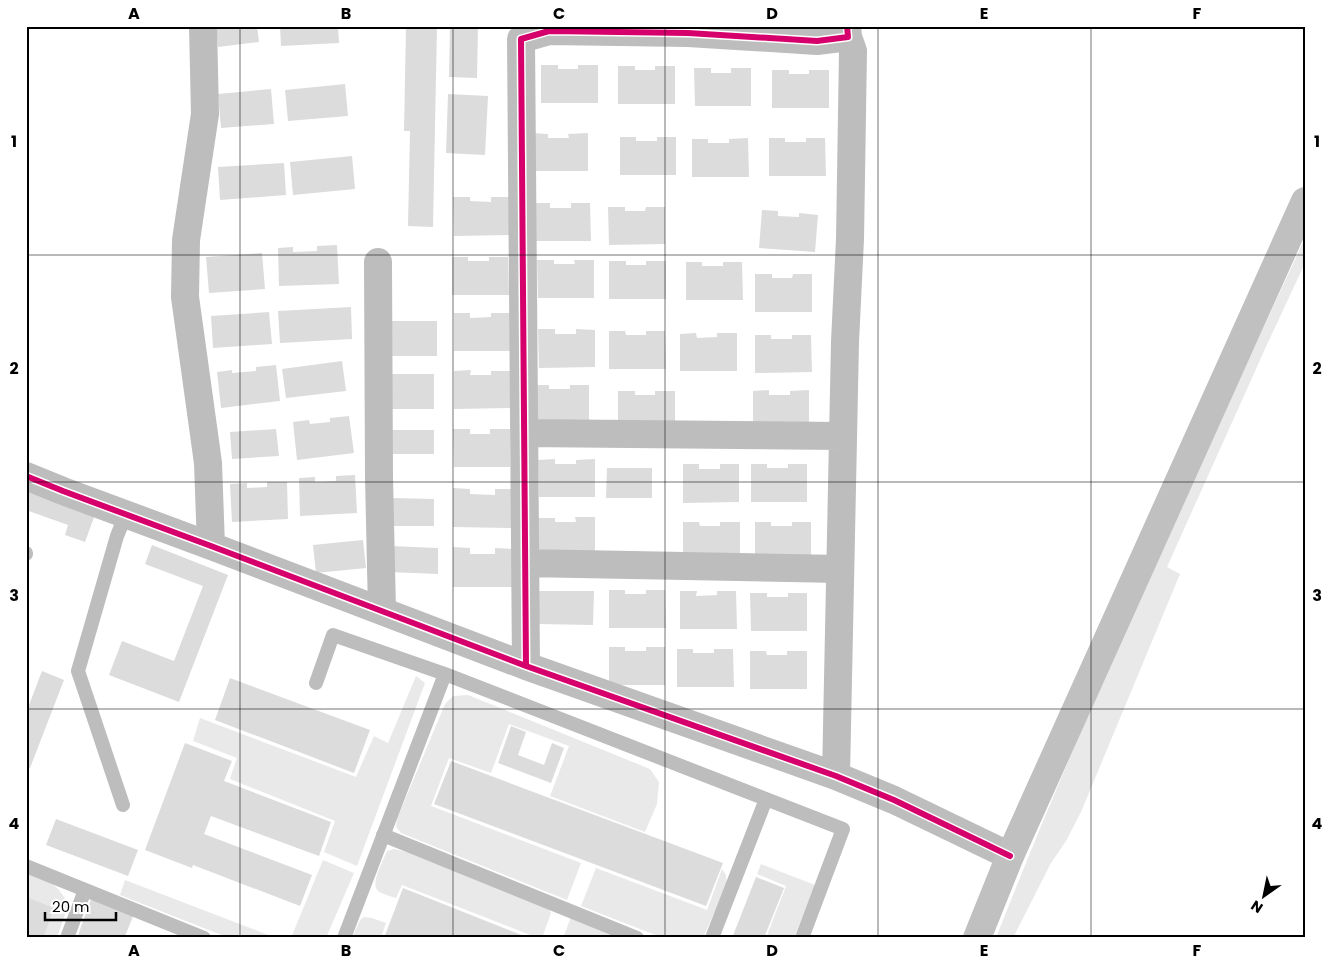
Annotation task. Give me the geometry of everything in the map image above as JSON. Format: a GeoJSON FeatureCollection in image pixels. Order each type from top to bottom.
{"type":"FeatureCollection","features":[{"type":"Feature","properties":{"kind":"main road"},"geometry":{"type":"LineString","coordinates":[[977,938],[1010,856],[1305,201]]}},
{"type":"Feature","properties":{"kind":"street"},"geometry":{"type":"LineString","coordinates":[[203,26],[205,114],[186,240],[185,297],[208,463],[211,546]]}},
{"type":"Feature","properties":{"kind":"street"},"geometry":{"type":"LineString","coordinates":[[526,666],[521,32],[688,33],[817,41],[847,31],[853,52],[836,776]]}},
{"type":"Feature","properties":{"kind":"street"},"geometry":{"type":"LineString","coordinates":[[378,262],[382,611]]}},
{"type":"Feature","properties":{"kind":"street"},"geometry":{"type":"LineString","coordinates":[[525,433],[843,436]]}},
{"type":"Feature","properties":{"kind":"street"},"geometry":{"type":"LineString","coordinates":[[26,476],[526,666],[836,776],[894,800],[1010,856]]}},
{"type":"Feature","properties":{"kind":"street"},"geometry":{"type":"LineString","coordinates":[[525,563],[840,569]]}},
{"type":"Feature","properties":{"kind":"lane"},"geometry":{"type":"LineString","coordinates":[[123,805],[78,671],[117,536],[126,514]]}},
{"type":"Feature","properties":{"kind":"lane"},"geometry":{"type":"LineString","coordinates":[[316,683],[334,635],[445,674],[843,829],[802,938]]}},
{"type":"Feature","properties":{"kind":"lane"},"geometry":{"type":"LineString","coordinates":[[344,938],[445,674]]}},
{"type":"Feature","properties":{"kind":"lane"},"geometry":{"type":"LineString","coordinates":[[712,938],[766,799]]}},
{"type":"Feature","properties":{"kind":"lane"},"geometry":{"type":"LineString","coordinates":[[383,835],[637,938]]}},
{"type":"Feature","properties":{"kind":"lane"},"geometry":{"type":"LineString","coordinates":[[26,866],[204,938]]}},
{"type":"Feature","properties":{"kind":"lane"},"geometry":{"type":"LineString","coordinates":[[67,938],[85,890]]}},
{"type":"Feature","properties":{"kind":"shaded area"},"geometry":{"type":"Polygon","coordinates":[[[1305,238],[1305,263],[1167,567],[1180,574],[1081,812],[1066,841],[1051,863],[1013,938],[996,938],[1106,673],[1305,238]]]}},
{"type":"Feature","properties":{"kind":"shaded area"},"geometry":{"type":"Polygon","coordinates":[[[416,676],[425,683],[357,866],[324,852],[335,821],[230,779],[237,758],[193,741],[200,718],[356,777],[374,736],[388,743],[416,676]]]}},
{"type":"Feature","properties":{"kind":"shaded area"},"geometry":{"type":"Polygon","coordinates":[[[468,695],[650,769],[659,782],[657,804],[645,832],[550,796],[569,746],[509,724],[491,773],[449,758],[431,806],[581,863],[567,900],[401,833],[396,827],[397,819],[445,704],[453,696],[468,695]]]}},
{"type":"Feature","properties":{"kind":"shaded area"},"geometry":{"type":"Polygon","coordinates":[[[394,849],[547,906],[551,913],[542,938],[402,885],[396,898],[377,890],[376,882],[387,851],[394,849]]]}},
{"type":"Feature","properties":{"kind":"shaded area"},"geometry":{"type":"Polygon","coordinates":[[[323,860],[354,873],[326,938],[291,938],[323,860]]]}},
{"type":"Feature","properties":{"kind":"shaded area"},"geometry":{"type":"Polygon","coordinates":[[[761,864],[815,885],[794,938],[766,938],[786,886],[757,874],[761,864]]]}},
{"type":"Feature","properties":{"kind":"shaded area"},"geometry":{"type":"Polygon","coordinates":[[[596,868],[707,910],[722,869],[726,875],[727,884],[703,938],[663,938],[581,906],[596,868]]]}},
{"type":"Feature","properties":{"kind":"shaded area"},"geometry":{"type":"Polygon","coordinates":[[[26,874],[46,880],[52,884],[61,892],[68,905],[57,938],[26,938],[26,874]]]}},
{"type":"Feature","properties":{"kind":"shaded area"},"geometry":{"type":"Polygon","coordinates":[[[125,880],[276,938],[229,938],[120,895],[125,880]]]}},
{"type":"Feature","properties":{"kind":"shaded area"},"geometry":{"type":"Polygon","coordinates":[[[364,917],[386,923],[381,938],[352,938],[360,920],[364,917]]]}},
{"type":"Feature","properties":{"kind":"shaded area"},"geometry":{"type":"Polygon","coordinates":[[[571,917],[625,938],[563,938],[571,917]]]}},
{"type":"Feature","properties":{"kind":"building"},"geometry":{"type":"Polygon","coordinates":[[[216,26],[257,26],[259,42],[218,47],[216,26]]]}},
{"type":"Feature","properties":{"kind":"building"},"geometry":{"type":"Polygon","coordinates":[[[280,26],[338,26],[339,43],[281,46],[280,26]]]}},
{"type":"Feature","properties":{"kind":"building"},"geometry":{"type":"Polygon","coordinates":[[[406,26],[437,26],[433,227],[408,226],[410,131],[404,131],[406,26]]]}},
{"type":"Feature","properties":{"kind":"building"},"geometry":{"type":"Polygon","coordinates":[[[450,26],[478,26],[477,78],[449,77],[450,26]]]}},
{"type":"Feature","properties":{"kind":"building"},"geometry":{"type":"Polygon","coordinates":[[[541,65],[558,65],[558,69],[578,69],[578,65],[598,65],[598,103],[541,103],[541,65]]]}},
{"type":"Feature","properties":{"kind":"building"},"geometry":{"type":"Polygon","coordinates":[[[618,66],[635,66],[635,70],[655,70],[655,66],[675,66],[675,104],[618,104],[618,66]]]}},
{"type":"Feature","properties":{"kind":"building"},"geometry":{"type":"Polygon","coordinates":[[[694,68],[711,68],[711,73],[731,73],[731,68],[751,68],[751,106],[695,106],[694,68]]]}},
{"type":"Feature","properties":{"kind":"building"},"geometry":{"type":"Polygon","coordinates":[[[772,70],[789,70],[789,74],[809,74],[809,70],[829,70],[829,108],[772,108],[772,70]]]}},
{"type":"Feature","properties":{"kind":"building"},"geometry":{"type":"Polygon","coordinates":[[[345,84],[348,116],[288,121],[285,90],[345,84]]]}},
{"type":"Feature","properties":{"kind":"building"},"geometry":{"type":"Polygon","coordinates":[[[271,89],[274,124],[221,128],[218,94],[271,89]]]}},
{"type":"Feature","properties":{"kind":"building"},"geometry":{"type":"Polygon","coordinates":[[[448,94],[488,96],[485,155],[446,153],[448,94]]]}},
{"type":"Feature","properties":{"kind":"building"},"geometry":{"type":"Polygon","coordinates":[[[531,133],[548,134],[548,138],[569,138],[568,134],[588,133],[588,171],[531,171],[531,133]]]}},
{"type":"Feature","properties":{"kind":"building"},"geometry":{"type":"Polygon","coordinates":[[[620,137],[636,137],[636,141],[657,141],[657,137],[676,137],[676,175],[620,175],[620,137]]]}},
{"type":"Feature","properties":{"kind":"building"},"geometry":{"type":"Polygon","coordinates":[[[748,138],[749,177],[692,177],[692,139],[708,139],[708,143],[729,143],[729,139],[748,138]]]}},
{"type":"Feature","properties":{"kind":"building"},"geometry":{"type":"Polygon","coordinates":[[[769,138],[785,138],[785,142],[806,142],[806,138],[825,138],[826,176],[769,176],[769,138]]]}},
{"type":"Feature","properties":{"kind":"building"},"geometry":{"type":"Polygon","coordinates":[[[352,156],[355,189],[293,195],[290,162],[352,156]]]}},
{"type":"Feature","properties":{"kind":"building"},"geometry":{"type":"Polygon","coordinates":[[[284,163],[286,195],[220,200],[218,167],[284,163]]]}},
{"type":"Feature","properties":{"kind":"building"},"geometry":{"type":"Polygon","coordinates":[[[453,197],[470,197],[470,201],[491,202],[491,197],[510,197],[510,235],[454,236],[453,197]]]}},
{"type":"Feature","properties":{"kind":"building"},"geometry":{"type":"Polygon","coordinates":[[[534,203],[550,203],[550,208],[571,208],[571,203],[590,203],[591,241],[534,241],[534,203]]]}},
{"type":"Feature","properties":{"kind":"building"},"geometry":{"type":"Polygon","coordinates":[[[608,207],[625,207],[625,211],[645,211],[646,207],[665,207],[665,244],[609,245],[608,207]]]}},
{"type":"Feature","properties":{"kind":"building"},"geometry":{"type":"Polygon","coordinates":[[[762,210],[778,211],[778,216],[799,217],[799,213],[818,215],[815,252],[759,248],[762,210]]]}},
{"type":"Feature","properties":{"kind":"building"},"geometry":{"type":"Polygon","coordinates":[[[337,245],[339,284],[279,286],[278,248],[293,247],[293,252],[317,251],[317,246],[337,245]]]}},
{"type":"Feature","properties":{"kind":"building"},"geometry":{"type":"Polygon","coordinates":[[[262,253],[265,289],[209,293],[206,257],[262,253]]]}},
{"type":"Feature","properties":{"kind":"building"},"geometry":{"type":"Polygon","coordinates":[[[452,257],[468,257],[468,261],[489,261],[489,257],[508,257],[509,295],[452,295],[452,257]]]}},
{"type":"Feature","properties":{"kind":"building"},"geometry":{"type":"Polygon","coordinates":[[[537,260],[554,260],[554,264],[575,264],[574,260],[594,260],[594,298],[538,298],[537,260]]]}},
{"type":"Feature","properties":{"kind":"building"},"geometry":{"type":"Polygon","coordinates":[[[609,261],[626,261],[626,265],[646,265],[646,261],[666,261],[666,299],[609,299],[609,261]]]}},
{"type":"Feature","properties":{"kind":"building"},"geometry":{"type":"Polygon","coordinates":[[[686,262],[702,262],[702,266],[723,266],[723,262],[742,262],[743,300],[686,300],[686,262]]]}},
{"type":"Feature","properties":{"kind":"building"},"geometry":{"type":"Polygon","coordinates":[[[755,274],[772,274],[772,278],[792,278],[793,274],[812,274],[812,312],[755,312],[755,274]]]}},
{"type":"Feature","properties":{"kind":"building"},"geometry":{"type":"Polygon","coordinates":[[[351,307],[352,339],[280,343],[278,311],[351,307]]]}},
{"type":"Feature","properties":{"kind":"building"},"geometry":{"type":"Polygon","coordinates":[[[269,312],[272,344],[213,348],[211,316],[269,312]]]}},
{"type":"Feature","properties":{"kind":"building"},"geometry":{"type":"Polygon","coordinates":[[[454,313],[470,313],[470,318],[491,317],[491,313],[511,313],[511,351],[454,351],[454,313]]]}},
{"type":"Feature","properties":{"kind":"building"},"geometry":{"type":"Polygon","coordinates":[[[390,321],[437,321],[437,356],[390,356],[390,321]]]}},
{"type":"Feature","properties":{"kind":"building"},"geometry":{"type":"Polygon","coordinates":[[[538,329],[555,329],[555,334],[576,334],[576,329],[595,330],[595,367],[539,368],[538,329]]]}},
{"type":"Feature","properties":{"kind":"building"},"geometry":{"type":"Polygon","coordinates":[[[609,331],[625,331],[626,335],[646,335],[646,331],[665,331],[666,369],[609,369],[609,331]]]}},
{"type":"Feature","properties":{"kind":"building"},"geometry":{"type":"Polygon","coordinates":[[[696,333],[697,338],[717,337],[717,333],[737,333],[737,371],[680,371],[680,334],[696,333]]]}},
{"type":"Feature","properties":{"kind":"building"},"geometry":{"type":"Polygon","coordinates":[[[755,335],[771,335],[771,339],[792,339],[792,335],[811,335],[812,372],[755,373],[755,335]]]}},
{"type":"Feature","properties":{"kind":"building"},"geometry":{"type":"Polygon","coordinates":[[[342,361],[346,391],[286,398],[282,369],[342,361]]]}},
{"type":"Feature","properties":{"kind":"building"},"geometry":{"type":"Polygon","coordinates":[[[276,365],[280,401],[221,408],[217,372],[232,370],[232,373],[256,371],[256,367],[276,365]]]}},
{"type":"Feature","properties":{"kind":"building"},"geometry":{"type":"Polygon","coordinates":[[[471,370],[470,375],[491,375],[491,371],[510,371],[511,408],[454,409],[454,371],[471,370]]]}},
{"type":"Feature","properties":{"kind":"building"},"geometry":{"type":"Polygon","coordinates":[[[388,374],[434,374],[434,409],[388,409],[388,374]]]}},
{"type":"Feature","properties":{"kind":"building"},"geometry":{"type":"Polygon","coordinates":[[[532,385],[549,385],[549,389],[570,389],[570,385],[589,385],[589,423],[533,423],[532,385]]]}},
{"type":"Feature","properties":{"kind":"building"},"geometry":{"type":"Polygon","coordinates":[[[769,390],[769,395],[790,395],[790,391],[809,390],[809,428],[753,428],[753,391],[769,390]]]}},
{"type":"Feature","properties":{"kind":"building"},"geometry":{"type":"Polygon","coordinates":[[[618,391],[635,391],[635,395],[655,395],[655,391],[675,391],[675,429],[618,429],[618,391]]]}},
{"type":"Feature","properties":{"kind":"building"},"geometry":{"type":"Polygon","coordinates":[[[349,416],[354,453],[297,460],[293,422],[309,420],[310,424],[330,422],[330,418],[349,416]]]}},
{"type":"Feature","properties":{"kind":"building"},"geometry":{"type":"Polygon","coordinates":[[[276,429],[279,456],[232,459],[230,432],[276,429]]]}},
{"type":"Feature","properties":{"kind":"building"},"geometry":{"type":"Polygon","coordinates":[[[453,429],[470,429],[470,434],[490,434],[490,429],[510,429],[510,467],[454,467],[453,429]]]}},
{"type":"Feature","properties":{"kind":"building"},"geometry":{"type":"Polygon","coordinates":[[[389,430],[434,430],[434,454],[389,454],[389,430]]]}},
{"type":"Feature","properties":{"kind":"building"},"geometry":{"type":"Polygon","coordinates":[[[555,459],[555,464],[576,464],[576,460],[595,459],[595,497],[539,497],[538,460],[555,459]]]}},
{"type":"Feature","properties":{"kind":"building"},"geometry":{"type":"Polygon","coordinates":[[[683,464],[699,464],[699,469],[720,469],[720,464],[739,464],[739,502],[683,503],[683,464]]]}},
{"type":"Feature","properties":{"kind":"building"},"geometry":{"type":"Polygon","coordinates":[[[751,464],[767,464],[767,468],[788,468],[788,464],[807,464],[807,502],[751,502],[751,464]]]}},
{"type":"Feature","properties":{"kind":"building"},"geometry":{"type":"Polygon","coordinates":[[[607,468],[652,468],[652,498],[606,498],[607,468]]]}},
{"type":"Feature","properties":{"kind":"building"},"geometry":{"type":"Polygon","coordinates":[[[355,475],[357,513],[300,516],[299,478],[315,477],[315,482],[336,481],[336,476],[355,475]]]}},
{"type":"Feature","properties":{"kind":"building"},"geometry":{"type":"Polygon","coordinates":[[[267,482],[287,482],[288,519],[232,522],[230,484],[247,483],[247,488],[267,487],[267,482]]]}},
{"type":"Feature","properties":{"kind":"building"},"geometry":{"type":"Polygon","coordinates":[[[26,487],[96,512],[85,542],[65,535],[68,525],[26,510],[26,487]]]}},
{"type":"Feature","properties":{"kind":"building"},"geometry":{"type":"Polygon","coordinates":[[[453,488],[470,489],[470,494],[495,495],[495,489],[515,489],[515,528],[453,527],[453,488]]]}},
{"type":"Feature","properties":{"kind":"building"},"geometry":{"type":"Polygon","coordinates":[[[391,498],[434,499],[434,526],[391,526],[391,498]]]}},
{"type":"Feature","properties":{"kind":"building"},"geometry":{"type":"Polygon","coordinates":[[[575,517],[595,517],[595,556],[539,556],[538,518],[555,518],[555,522],[576,522],[575,517]]]}},
{"type":"Feature","properties":{"kind":"building"},"geometry":{"type":"Polygon","coordinates":[[[683,522],[699,522],[700,526],[720,526],[720,522],[740,522],[740,560],[683,560],[683,522]]]}},
{"type":"Feature","properties":{"kind":"building"},"geometry":{"type":"Polygon","coordinates":[[[755,522],[771,522],[771,526],[792,526],[792,522],[811,522],[811,560],[755,560],[755,522]]]}},
{"type":"Feature","properties":{"kind":"building"},"geometry":{"type":"Polygon","coordinates":[[[363,540],[366,568],[316,573],[313,545],[363,540]]]}},
{"type":"Feature","properties":{"kind":"building"},"geometry":{"type":"Polygon","coordinates":[[[152,545],[228,575],[179,702],[109,675],[122,641],[174,661],[203,586],[145,564],[152,545]]]}},
{"type":"Feature","properties":{"kind":"building"},"geometry":{"type":"Polygon","coordinates":[[[390,546],[438,548],[438,574],[389,572],[390,546]]]}},
{"type":"Feature","properties":{"kind":"building"},"geometry":{"type":"Polygon","coordinates":[[[453,547],[470,548],[470,554],[495,554],[495,548],[515,549],[515,587],[453,587],[453,547]]]}},
{"type":"Feature","properties":{"kind":"building"},"geometry":{"type":"Polygon","coordinates":[[[609,590],[625,590],[625,594],[646,594],[646,590],[665,590],[666,628],[609,628],[609,590]]]}},
{"type":"Feature","properties":{"kind":"building"},"geometry":{"type":"Polygon","coordinates":[[[538,591],[594,591],[593,625],[537,624],[538,591]]]}},
{"type":"Feature","properties":{"kind":"building"},"geometry":{"type":"Polygon","coordinates":[[[680,591],[697,591],[696,596],[717,595],[717,591],[736,591],[737,629],[680,629],[680,591]]]}},
{"type":"Feature","properties":{"kind":"building"},"geometry":{"type":"Polygon","coordinates":[[[750,593],[767,593],[767,597],[788,597],[788,593],[807,593],[807,631],[751,631],[750,593]]]}},
{"type":"Feature","properties":{"kind":"building"},"geometry":{"type":"Polygon","coordinates":[[[609,647],[625,647],[625,651],[646,651],[646,647],[665,647],[665,685],[609,685],[609,647]]]}},
{"type":"Feature","properties":{"kind":"building"},"geometry":{"type":"Polygon","coordinates":[[[677,649],[693,649],[693,653],[714,653],[714,649],[733,649],[734,687],[677,687],[677,649]]]}},
{"type":"Feature","properties":{"kind":"building"},"geometry":{"type":"Polygon","coordinates":[[[750,651],[766,651],[767,655],[787,655],[787,651],[807,651],[807,689],[750,689],[750,651]]]}},
{"type":"Feature","properties":{"kind":"building"},"geometry":{"type":"Polygon","coordinates":[[[42,671],[64,680],[30,768],[26,766],[26,713],[42,671]]]}},
{"type":"Feature","properties":{"kind":"building"},"geometry":{"type":"Polygon","coordinates":[[[230,678],[370,730],[354,773],[215,720],[230,678]]]}},
{"type":"Feature","properties":{"kind":"building"},"geometry":{"type":"Polygon","coordinates":[[[511,726],[526,732],[518,755],[544,765],[552,743],[564,748],[551,783],[498,763],[511,726]]]}},
{"type":"Feature","properties":{"kind":"building"},"geometry":{"type":"Polygon","coordinates":[[[185,743],[232,761],[224,781],[331,822],[319,856],[211,816],[204,834],[312,875],[300,906],[193,865],[192,868],[145,850],[185,743]]]}},
{"type":"Feature","properties":{"kind":"building"},"geometry":{"type":"Polygon","coordinates":[[[451,761],[723,863],[706,906],[434,804],[451,761]]]}},
{"type":"Feature","properties":{"kind":"building"},"geometry":{"type":"Polygon","coordinates":[[[56,819],[138,850],[128,876],[46,845],[56,819]]]}},
{"type":"Feature","properties":{"kind":"building"},"geometry":{"type":"Polygon","coordinates":[[[756,877],[784,888],[764,938],[732,938],[756,877]]]}},
{"type":"Feature","properties":{"kind":"building"},"geometry":{"type":"Polygon","coordinates":[[[403,888],[529,938],[384,938],[403,888]]]}},
{"type":"Feature","properties":{"kind":"building"},"geometry":{"type":"Polygon","coordinates":[[[26,897],[54,908],[43,938],[26,938],[26,897]]]}},
{"type":"Feature","properties":{"kind":"building"},"geometry":{"type":"Polygon","coordinates":[[[91,899],[134,914],[125,936],[129,938],[77,938],[91,899]]]}},
{"type":"Feature","properties":{"kind":"cycle path"},"geometry":{"type":"LineString","coordinates":[[526,666],[521,39],[549,31],[688,33],[817,41],[848,37],[847,26]]}},
{"type":"Feature","properties":{"kind":"cycle path"},"geometry":{"type":"LineString","coordinates":[[26,476],[526,666],[836,776],[894,800],[1010,856]]}}]}
